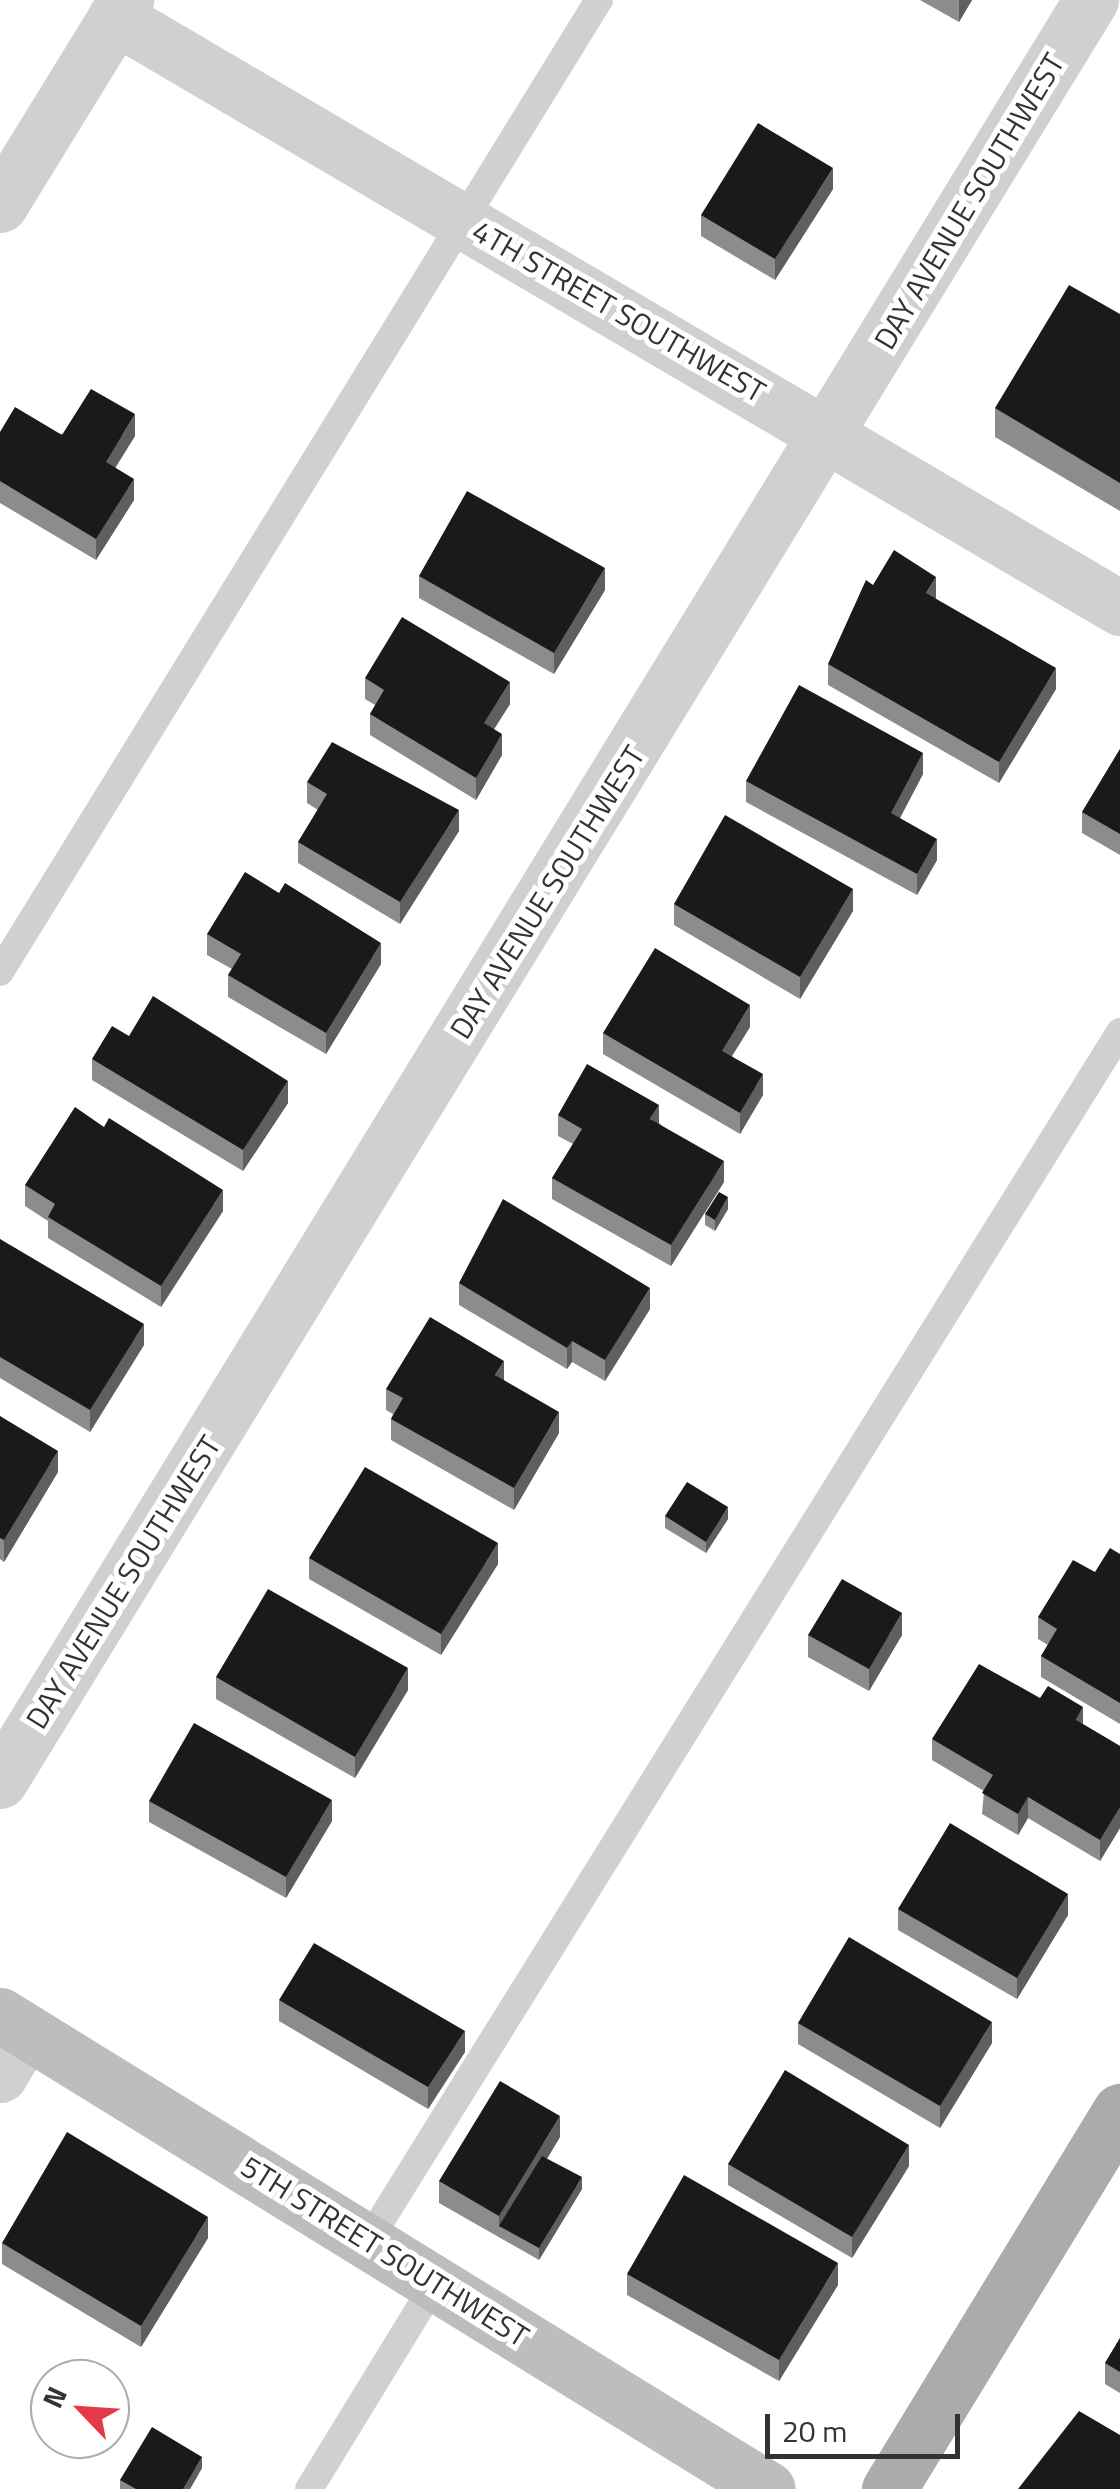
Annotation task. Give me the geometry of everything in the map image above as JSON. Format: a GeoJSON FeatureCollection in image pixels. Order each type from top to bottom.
{"type":"FeatureCollection","features":[{"type":"Feature","properties":{"kind":"main road"},"geometry":{"type":"LineString","coordinates":[[890,2489],[1120,2111]]}},
{"type":"Feature","properties":{"kind":"street","name":"DAY AVENUE SOUTHWEST"},"geometry":{"type":"LineString","coordinates":[[0,1781],[830,433],[1090,0]]}},
{"type":"Feature","properties":{"kind":"street","name":"4TH STREET SOUTHWEST"},"geometry":{"type":"LineString","coordinates":[[120,9],[464,222],[830,433],[1120,608]]}},
{"type":"Feature","properties":{"kind":"street"},"geometry":{"type":"LineString","coordinates":[[0,205],[120,9]]}},
{"type":"Feature","properties":{"kind":"street","name":"5TH STREET SOUTHWEST"},"geometry":{"type":"LineString","coordinates":[[9,2040],[368,2241],[768,2489]]}},
{"type":"Feature","properties":{"kind":"lane"},"geometry":{"type":"LineString","coordinates":[[0,972],[599,0]]}},
{"type":"Feature","properties":{"kind":"lane"},"geometry":{"type":"LineString","coordinates":[[368,2241],[1120,1032]]}},
{"type":"Feature","properties":{"kind":"lane"},"geometry":{"type":"LineString","coordinates":[[308,2489],[436,2282]]}},
{"type":"Feature","properties":{"kind":"building"},"geometry":{"type":"Polygon","coordinates":[[[758,123],[833,168],[775,259],[701,215],[758,123]]]}},
{"type":"Feature","properties":{"kind":"building"},"geometry":{"type":"Polygon","coordinates":[[[1069,285],[1120,314],[1120,483],[995,408],[1069,285]]]}},
{"type":"Feature","properties":{"kind":"building"},"geometry":{"type":"Polygon","coordinates":[[[91,389],[135,414],[106,462],[134,479],[96,539],[0,481],[0,432],[15,407],[62,435],[91,389]]]}},
{"type":"Feature","properties":{"kind":"building"},"geometry":{"type":"Polygon","coordinates":[[[467,491],[605,568],[554,653],[419,576],[467,491]]]}},
{"type":"Feature","properties":{"kind":"building"},"geometry":{"type":"Polygon","coordinates":[[[894,550],[936,577],[926,593],[1056,668],[999,762],[828,664],[866,580],[873,585],[894,550]]]}},
{"type":"Feature","properties":{"kind":"building"},"geometry":{"type":"Polygon","coordinates":[[[402,617],[510,682],[484,723],[502,734],[476,778],[370,714],[384,690],[365,678],[402,617]]]}},
{"type":"Feature","properties":{"kind":"building"},"geometry":{"type":"Polygon","coordinates":[[[799,685],[923,753],[891,813],[937,839],[917,874],[746,781],[799,685]]]}},
{"type":"Feature","properties":{"kind":"building"},"geometry":{"type":"Polygon","coordinates":[[[332,742],[459,810],[400,902],[298,842],[327,794],[307,782],[332,742]]]}},
{"type":"Feature","properties":{"kind":"building"},"geometry":{"type":"Polygon","coordinates":[[[1120,749],[1120,834],[1082,812],[1120,749]]]}},
{"type":"Feature","properties":{"kind":"building"},"geometry":{"type":"Polygon","coordinates":[[[725,815],[853,889],[800,977],[674,904],[725,815]]]}},
{"type":"Feature","properties":{"kind":"building"},"geometry":{"type":"Polygon","coordinates":[[[245,872],[279,893],[285,883],[381,943],[326,1033],[228,975],[241,954],[207,934],[245,872]]]}},
{"type":"Feature","properties":{"kind":"building"},"geometry":{"type":"Polygon","coordinates":[[[655,948],[750,1005],[722,1051],[763,1074],[740,1113],[603,1033],[655,948]]]}},
{"type":"Feature","properties":{"kind":"building"},"geometry":{"type":"Polygon","coordinates":[[[153,996],[288,1081],[243,1150],[92,1059],[112,1026],[129,1036],[153,996]]]}},
{"type":"Feature","properties":{"kind":"building"},"geometry":{"type":"Polygon","coordinates":[[[587,1064],[659,1105],[650,1119],[724,1161],[671,1245],[552,1178],[582,1129],[558,1115],[587,1064]]]}},
{"type":"Feature","properties":{"kind":"building"},"geometry":{"type":"Polygon","coordinates":[[[75,1107],[104,1127],[109,1118],[223,1190],[161,1286],[48,1217],[55,1204],[25,1185],[75,1107]]]}},
{"type":"Feature","properties":{"kind":"building"},"geometry":{"type":"Polygon","coordinates":[[[719,1192],[728,1197],[715,1220],[705,1214],[719,1192]]]}},
{"type":"Feature","properties":{"kind":"building"},"geometry":{"type":"Polygon","coordinates":[[[503,1199],[650,1288],[605,1360],[572,1341],[567,1348],[459,1283],[503,1199]]]}},
{"type":"Feature","properties":{"kind":"building"},"geometry":{"type":"Polygon","coordinates":[[[0,1239],[144,1324],[90,1410],[0,1357],[0,1239]]]}},
{"type":"Feature","properties":{"kind":"building"},"geometry":{"type":"Polygon","coordinates":[[[430,1317],[504,1361],[495,1375],[559,1412],[514,1488],[391,1419],[403,1398],[386,1389],[430,1317]]]}},
{"type":"Feature","properties":{"kind":"building"},"geometry":{"type":"Polygon","coordinates":[[[0,1416],[58,1451],[4,1540],[0,1538],[0,1416]]]}},
{"type":"Feature","properties":{"kind":"building"},"geometry":{"type":"Polygon","coordinates":[[[365,1467],[498,1543],[441,1634],[309,1558],[365,1467]]]}},
{"type":"Feature","properties":{"kind":"building"},"geometry":{"type":"Polygon","coordinates":[[[687,1482],[728,1507],[706,1542],[665,1516],[687,1482]]]}},
{"type":"Feature","properties":{"kind":"building"},"geometry":{"type":"Polygon","coordinates":[[[1110,1548],[1120,1554],[1120,1703],[1041,1656],[1057,1629],[1038,1617],[1073,1560],[1095,1572],[1110,1548]]]}},
{"type":"Feature","properties":{"kind":"building"},"geometry":{"type":"Polygon","coordinates":[[[842,1579],[902,1613],[869,1669],[808,1635],[842,1579]]]}},
{"type":"Feature","properties":{"kind":"building"},"geometry":{"type":"Polygon","coordinates":[[[268,1589],[408,1668],[355,1757],[216,1677],[268,1589]]]}},
{"type":"Feature","properties":{"kind":"building"},"geometry":{"type":"Polygon","coordinates":[[[979,1664],[1040,1698],[1048,1686],[1083,1707],[1076,1720],[1120,1746],[1120,1807],[1100,1840],[1028,1797],[1018,1814],[982,1793],[993,1775],[932,1739],[979,1664]]]}},
{"type":"Feature","properties":{"kind":"building"},"geometry":{"type":"Polygon","coordinates":[[[194,1723],[332,1800],[286,1877],[149,1801],[194,1723]]]}},
{"type":"Feature","properties":{"kind":"building"},"geometry":{"type":"Polygon","coordinates":[[[950,1823],[1068,1894],[1017,1978],[898,1909],[950,1823]]]}},
{"type":"Feature","properties":{"kind":"building"},"geometry":{"type":"Polygon","coordinates":[[[849,1937],[992,2022],[940,2106],[798,2023],[849,1937]]]}},
{"type":"Feature","properties":{"kind":"building"},"geometry":{"type":"Polygon","coordinates":[[[314,1943],[465,2031],[428,2087],[279,2000],[314,1943]]]}},
{"type":"Feature","properties":{"kind":"building"},"geometry":{"type":"Polygon","coordinates":[[[785,2070],[909,2145],[852,2237],[728,2164],[785,2070]]]}},
{"type":"Feature","properties":{"kind":"building"},"geometry":{"type":"Polygon","coordinates":[[[500,2081],[560,2116],[499,2216],[439,2181],[500,2081]]]}},
{"type":"Feature","properties":{"kind":"building"},"geometry":{"type":"Polygon","coordinates":[[[67,2132],[208,2217],[141,2326],[2,2243],[67,2132]]]}},
{"type":"Feature","properties":{"kind":"building"},"geometry":{"type":"Polygon","coordinates":[[[542,2156],[582,2177],[539,2248],[499,2226],[542,2156]]]}},
{"type":"Feature","properties":{"kind":"building"},"geometry":{"type":"Polygon","coordinates":[[[684,2175],[838,2263],[779,2360],[627,2274],[684,2175]]]}},
{"type":"Feature","properties":{"kind":"building"},"geometry":{"type":"Polygon","coordinates":[[[1120,2338],[1120,2372],[1105,2363],[1120,2338]]]}},
{"type":"Feature","properties":{"kind":"building"},"geometry":{"type":"Polygon","coordinates":[[[1079,2411],[1120,2435],[1120,2489],[1018,2489],[1079,2411]]]}},
{"type":"Feature","properties":{"kind":"building"},"geometry":{"type":"Polygon","coordinates":[[[152,2427],[202,2457],[183,2489],[136,2489],[120,2480],[152,2427]]]}}]}
